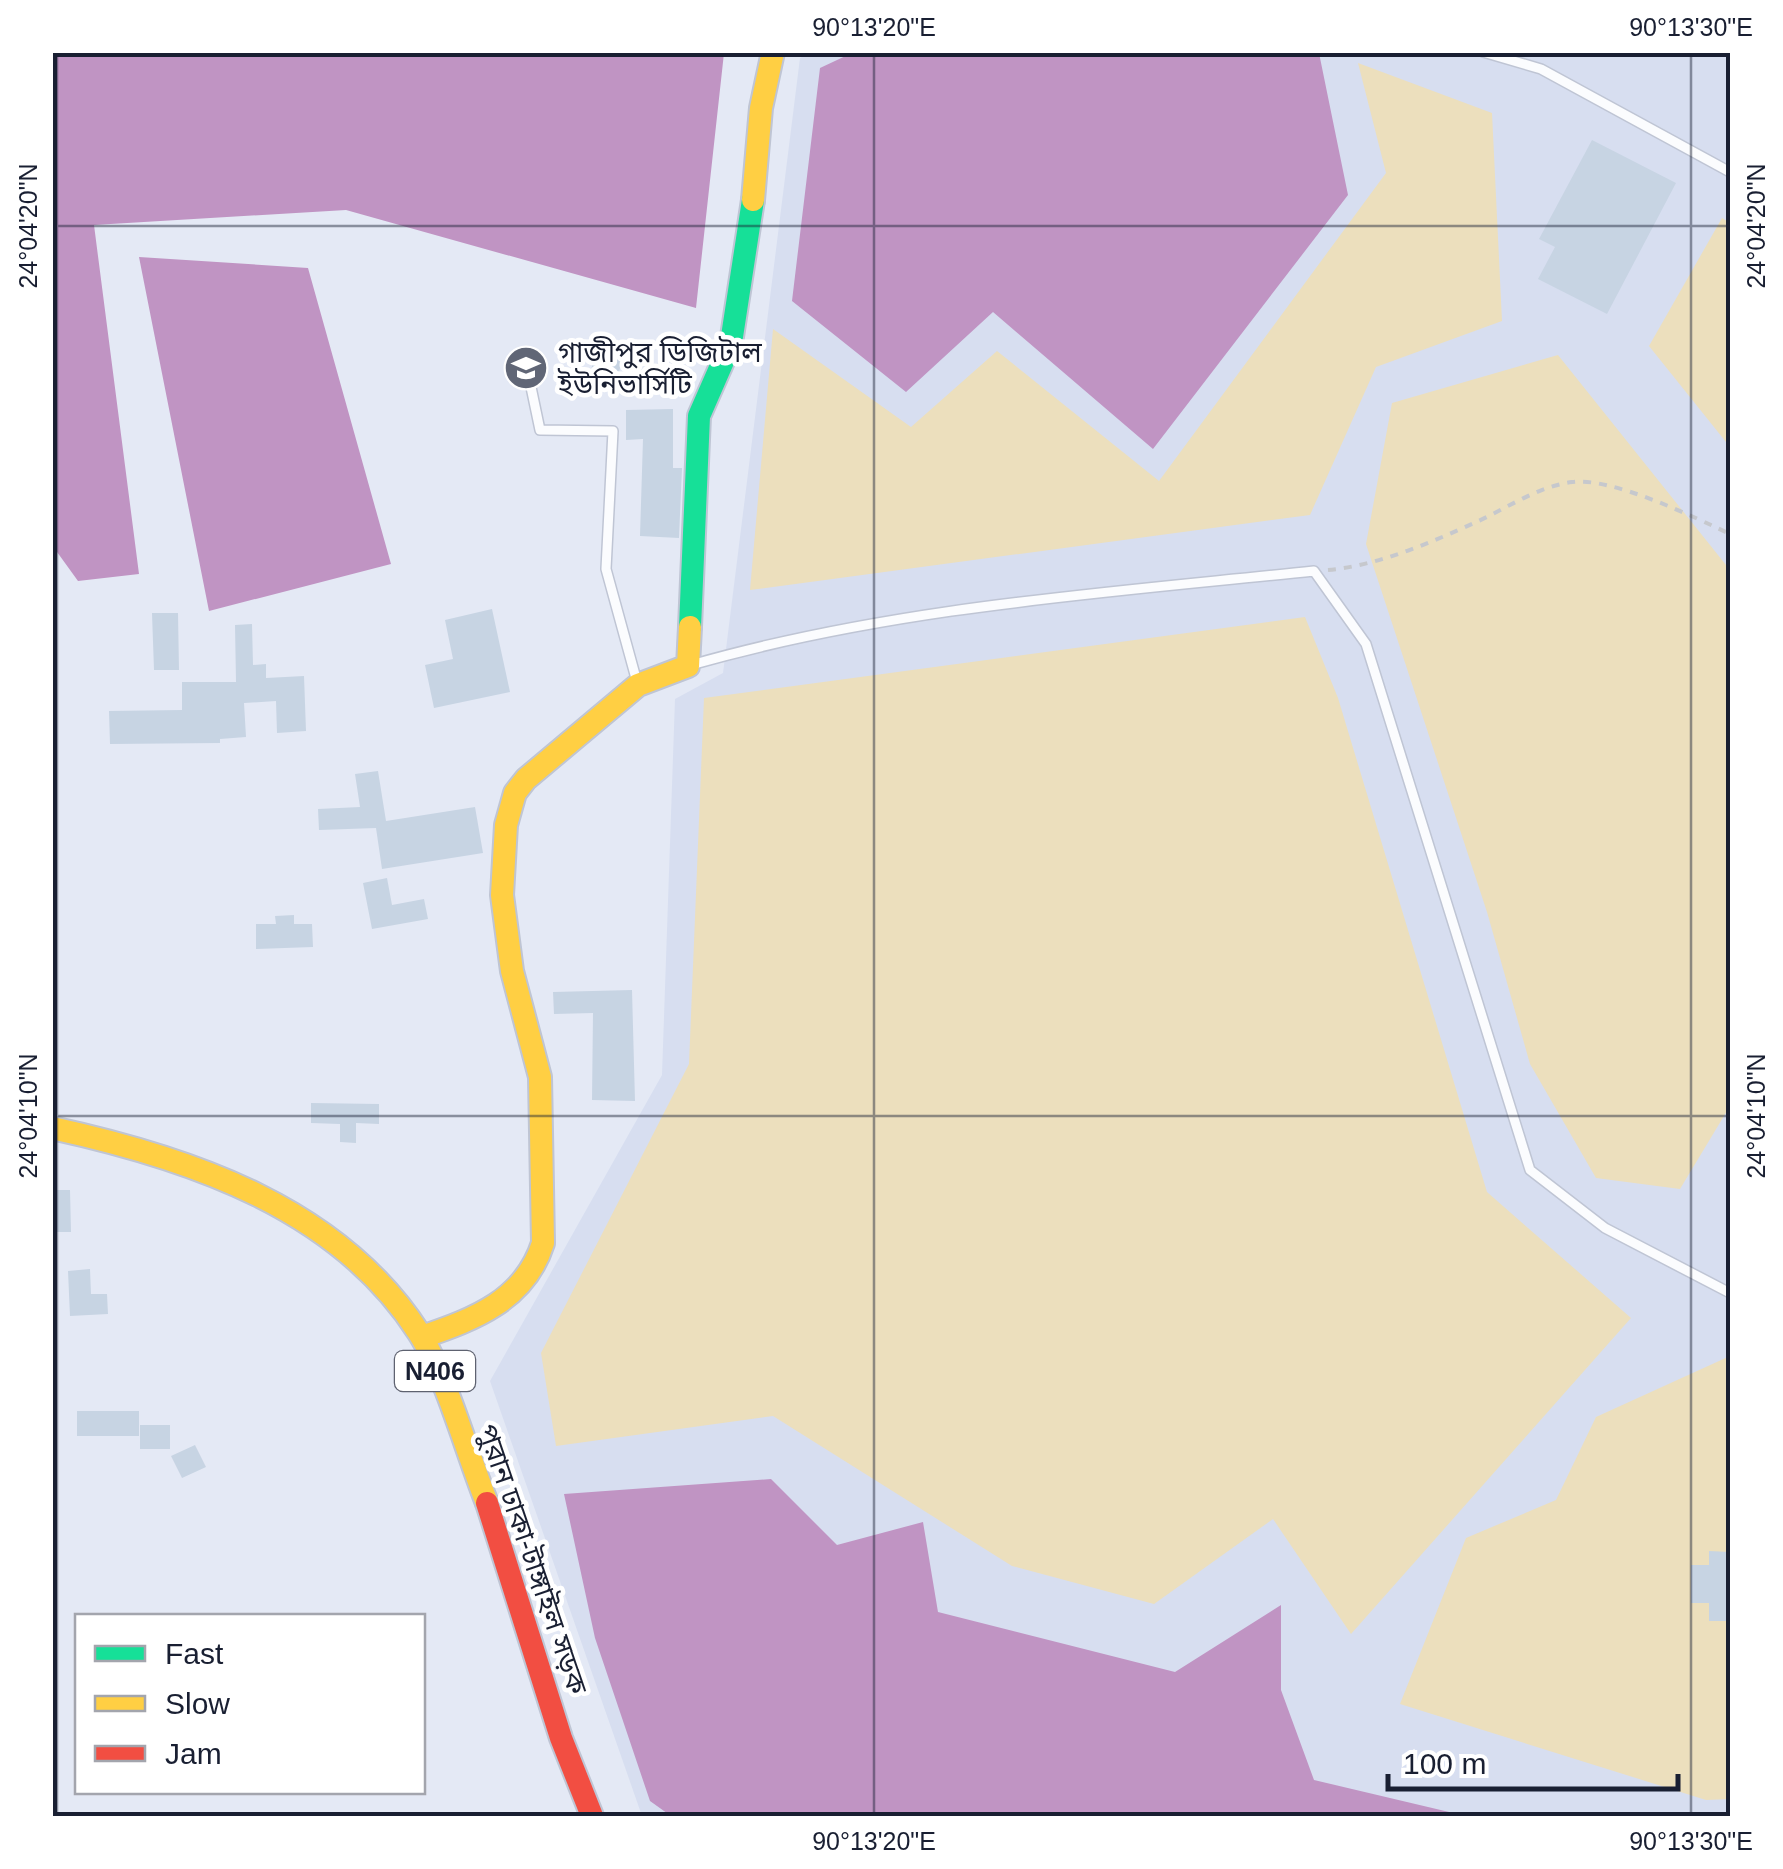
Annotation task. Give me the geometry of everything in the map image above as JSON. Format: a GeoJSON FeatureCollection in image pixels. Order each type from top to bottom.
{"type":"FeatureCollection","features":[{"type":"Feature","properties":{"kind":"main road"},"geometry":{"type":"LineString","coordinates":[[422,1337],[492,1310],[540,1261],[540,1077],[504,922],[506,825],[515,793],[526,780],[638,685],[688,666],[700,416],[704,398],[726,364],[732,344],[748,239],[760,108],[773,52]]}},
{"type":"Feature","properties":{"kind":"main road","name":"পুরান ঢাকা-টাঙ্গাইল সড়ক"},"geometry":{"type":"LineString","coordinates":[[52,1128],[200,1170],[303,1222],[378,1279],[405,1308],[422,1337],[500,1537],[560,1738],[592,1816]]}},
{"type":"Feature","properties":{"kind":"lane"},"geometry":{"type":"LineString","coordinates":[[1482,52],[1541,69],[1730,172]]}},
{"type":"Feature","properties":{"kind":"lane"},"geometry":{"type":"LineString","coordinates":[[527,368],[540,430],[613,431],[606,569],[638,685]]}},
{"type":"Feature","properties":{"kind":"lane"},"geometry":{"type":"LineString","coordinates":[[688,666],[752,648],[993,604],[1314,571],[1366,644],[1530,1170],[1605,1228],[1730,1293]]}},
{"type":"Feature","properties":{"kind":"path"},"geometry":{"type":"LineString","coordinates":[[1314,571],[1392,554],[1472,524],[1536,492],[1575,481],[1660,500],[1730,534]]}},
{"type":"Feature","properties":{"kind":"shaded area"},"geometry":{"type":"Polygon","coordinates":[[[810,52],[1730,53],[1730,1816],[642,1816],[490,1381],[662,1075],[675,699],[723,673],[800,58],[810,52]]]}},
{"type":"Feature","properties":{"kind":"shaded area"},"geometry":{"type":"Polygon","coordinates":[[[52,53],[724,53],[696,308],[346,210],[94,225],[139,574],[78,581],[52,545],[52,53]]]}},
{"type":"Feature","properties":{"kind":"shaded area"},"geometry":{"type":"Polygon","coordinates":[[[852,53],[1319,53],[1348,195],[1153,449],[993,312],[906,392],[792,301],[820,68],[852,53]]]}},
{"type":"Feature","properties":{"kind":"shaded area"},"geometry":{"type":"Polygon","coordinates":[[[1358,63],[1492,113],[1502,321],[1376,367],[1310,515],[750,590],[773,329],[911,427],[997,351],[1159,481],[1386,173],[1358,63]]]}},
{"type":"Feature","properties":{"kind":"shaded area"},"geometry":{"type":"Polygon","coordinates":[[[1722,218],[1730,223],[1730,447],[1649,346],[1722,218]]]}},
{"type":"Feature","properties":{"kind":"shaded area"},"geometry":{"type":"Polygon","coordinates":[[[139,257],[308,268],[391,564],[209,611],[139,257]]]}},
{"type":"Feature","properties":{"kind":"shaded area"},"geometry":{"type":"Polygon","coordinates":[[[1558,355],[1730,570],[1730,1106],[1680,1189],[1596,1178],[1530,1064],[1487,912],[1366,544],[1392,403],[1558,355]]]}},
{"type":"Feature","properties":{"kind":"shaded area"},"geometry":{"type":"Polygon","coordinates":[[[1305,617],[1338,698],[1487,1192],[1631,1318],[1351,1634],[1273,1519],[1154,1604],[1012,1566],[773,1416],[556,1446],[541,1353],[689,1064],[704,698],[1305,617]]]}},
{"type":"Feature","properties":{"kind":"shaded area"},"geometry":{"type":"Polygon","coordinates":[[[1730,1356],[1730,1799],[1706,1800],[1400,1704],[1466,1538],[1556,1500],[1596,1417],[1730,1356]]]}},
{"type":"Feature","properties":{"kind":"shaded area"},"geometry":{"type":"Polygon","coordinates":[[[771,1479],[837,1545],[923,1522],[938,1612],[1175,1672],[1281,1605],[1281,1690],[1314,1780],[1466,1816],[671,1816],[650,1801],[595,1638],[564,1494],[771,1479]]]}},
{"type":"Feature","properties":{"kind":"building"},"geometry":{"type":"Polygon","coordinates":[[[1592,140],[1676,183],[1607,314],[1538,279],[1555,247],[1539,239],[1592,140]]]}},
{"type":"Feature","properties":{"kind":"building"},"geometry":{"type":"Polygon","coordinates":[[[596,346],[631,354],[628,370],[620,368],[617,382],[590,376],[596,346]]]}},
{"type":"Feature","properties":{"kind":"building"},"geometry":{"type":"Polygon","coordinates":[[[673,409],[673,468],[682,468],[679,538],[640,536],[643,439],[626,440],[626,410],[673,409]]]}},
{"type":"Feature","properties":{"kind":"building"},"geometry":{"type":"Polygon","coordinates":[[[492,609],[510,692],[434,708],[425,665],[453,659],[445,620],[492,609]]]}},
{"type":"Feature","properties":{"kind":"building"},"geometry":{"type":"Polygon","coordinates":[[[152,613],[178,613],[179,670],[154,670],[152,613]]]}},
{"type":"Feature","properties":{"kind":"building"},"geometry":{"type":"Polygon","coordinates":[[[252,624],[253,665],[266,664],[266,678],[304,676],[306,731],[277,733],[276,701],[244,703],[246,737],[220,739],[220,743],[110,744],[109,711],[182,710],[182,682],[236,682],[235,625],[252,624]]]}},
{"type":"Feature","properties":{"kind":"building"},"geometry":{"type":"Polygon","coordinates":[[[378,771],[386,821],[475,807],[483,853],[382,869],[376,828],[319,830],[318,809],[360,807],[355,774],[378,771]]]}},
{"type":"Feature","properties":{"kind":"building"},"geometry":{"type":"Polygon","coordinates":[[[387,878],[392,905],[424,899],[428,919],[372,929],[363,883],[387,878]]]}},
{"type":"Feature","properties":{"kind":"building"},"geometry":{"type":"Polygon","coordinates":[[[294,915],[294,924],[312,924],[313,947],[256,949],[256,924],[276,924],[275,916],[294,915]]]}},
{"type":"Feature","properties":{"kind":"building"},"geometry":{"type":"Polygon","coordinates":[[[632,990],[635,1101],[592,1100],[593,1013],[554,1014],[553,992],[632,990]]]}},
{"type":"Feature","properties":{"kind":"building"},"geometry":{"type":"Polygon","coordinates":[[[311,1103],[379,1104],[379,1124],[356,1123],[356,1143],[340,1142],[340,1124],[311,1123],[311,1103]]]}},
{"type":"Feature","properties":{"kind":"building"},"geometry":{"type":"Polygon","coordinates":[[[52,1190],[70,1190],[71,1232],[52,1232],[52,1190]]]}},
{"type":"Feature","properties":{"kind":"building"},"geometry":{"type":"Polygon","coordinates":[[[90,1269],[91,1294],[107,1294],[108,1314],[70,1316],[68,1271],[90,1269]]]}},
{"type":"Feature","properties":{"kind":"building"},"geometry":{"type":"Polygon","coordinates":[[[77,1411],[139,1411],[139,1436],[77,1436],[77,1411]]]}},
{"type":"Feature","properties":{"kind":"building"},"geometry":{"type":"Polygon","coordinates":[[[140,1425],[170,1425],[170,1449],[140,1449],[140,1425]]]}},
{"type":"Feature","properties":{"kind":"building"},"geometry":{"type":"Polygon","coordinates":[[[195,1445],[206,1467],[182,1478],[171,1456],[195,1445]]]}},
{"type":"Feature","properties":{"kind":"building"},"geometry":{"type":"Polygon","coordinates":[[[1709,1551],[1730,1552],[1730,1621],[1709,1621],[1709,1603],[1691,1603],[1691,1565],[1709,1565],[1709,1551]]]}},
{"type":"Feature","properties":{"kind":"traffic: fast"},"geometry":{"type":"LineString","coordinates":[[690,627],[699,416],[731,343],[753,200]]}},
{"type":"Feature","properties":{"kind":"traffic: slow"},"geometry":{"type":"LineString","coordinates":[[753,200],[761,108],[773,52]]}},
{"type":"Feature","properties":{"kind":"traffic: slow"},"geometry":{"type":"LineString","coordinates":[[422,1337],[496,1305],[524,1279],[543,1243],[540,1077],[512,971],[502,895],[506,825],[515,793],[526,779],[638,685],[688,666],[690,627]]}},
{"type":"Feature","properties":{"kind":"traffic: slow"},"geometry":{"type":"LineString","coordinates":[[52,1128],[208,1173],[304,1221],[347,1252],[386,1290],[429,1350],[487,1503]]}},
{"type":"Feature","properties":{"kind":"traffic: jam"},"geometry":{"type":"LineString","coordinates":[[487,1503],[561,1738],[592,1816]]}},
{"type":"Feature","properties":{"kind":"place","name":"গাজীপুর ডিজিটাল ইউনিভার্সিটি"},"geometry":{"type":"Point","coordinates":[526,368]}}]}
